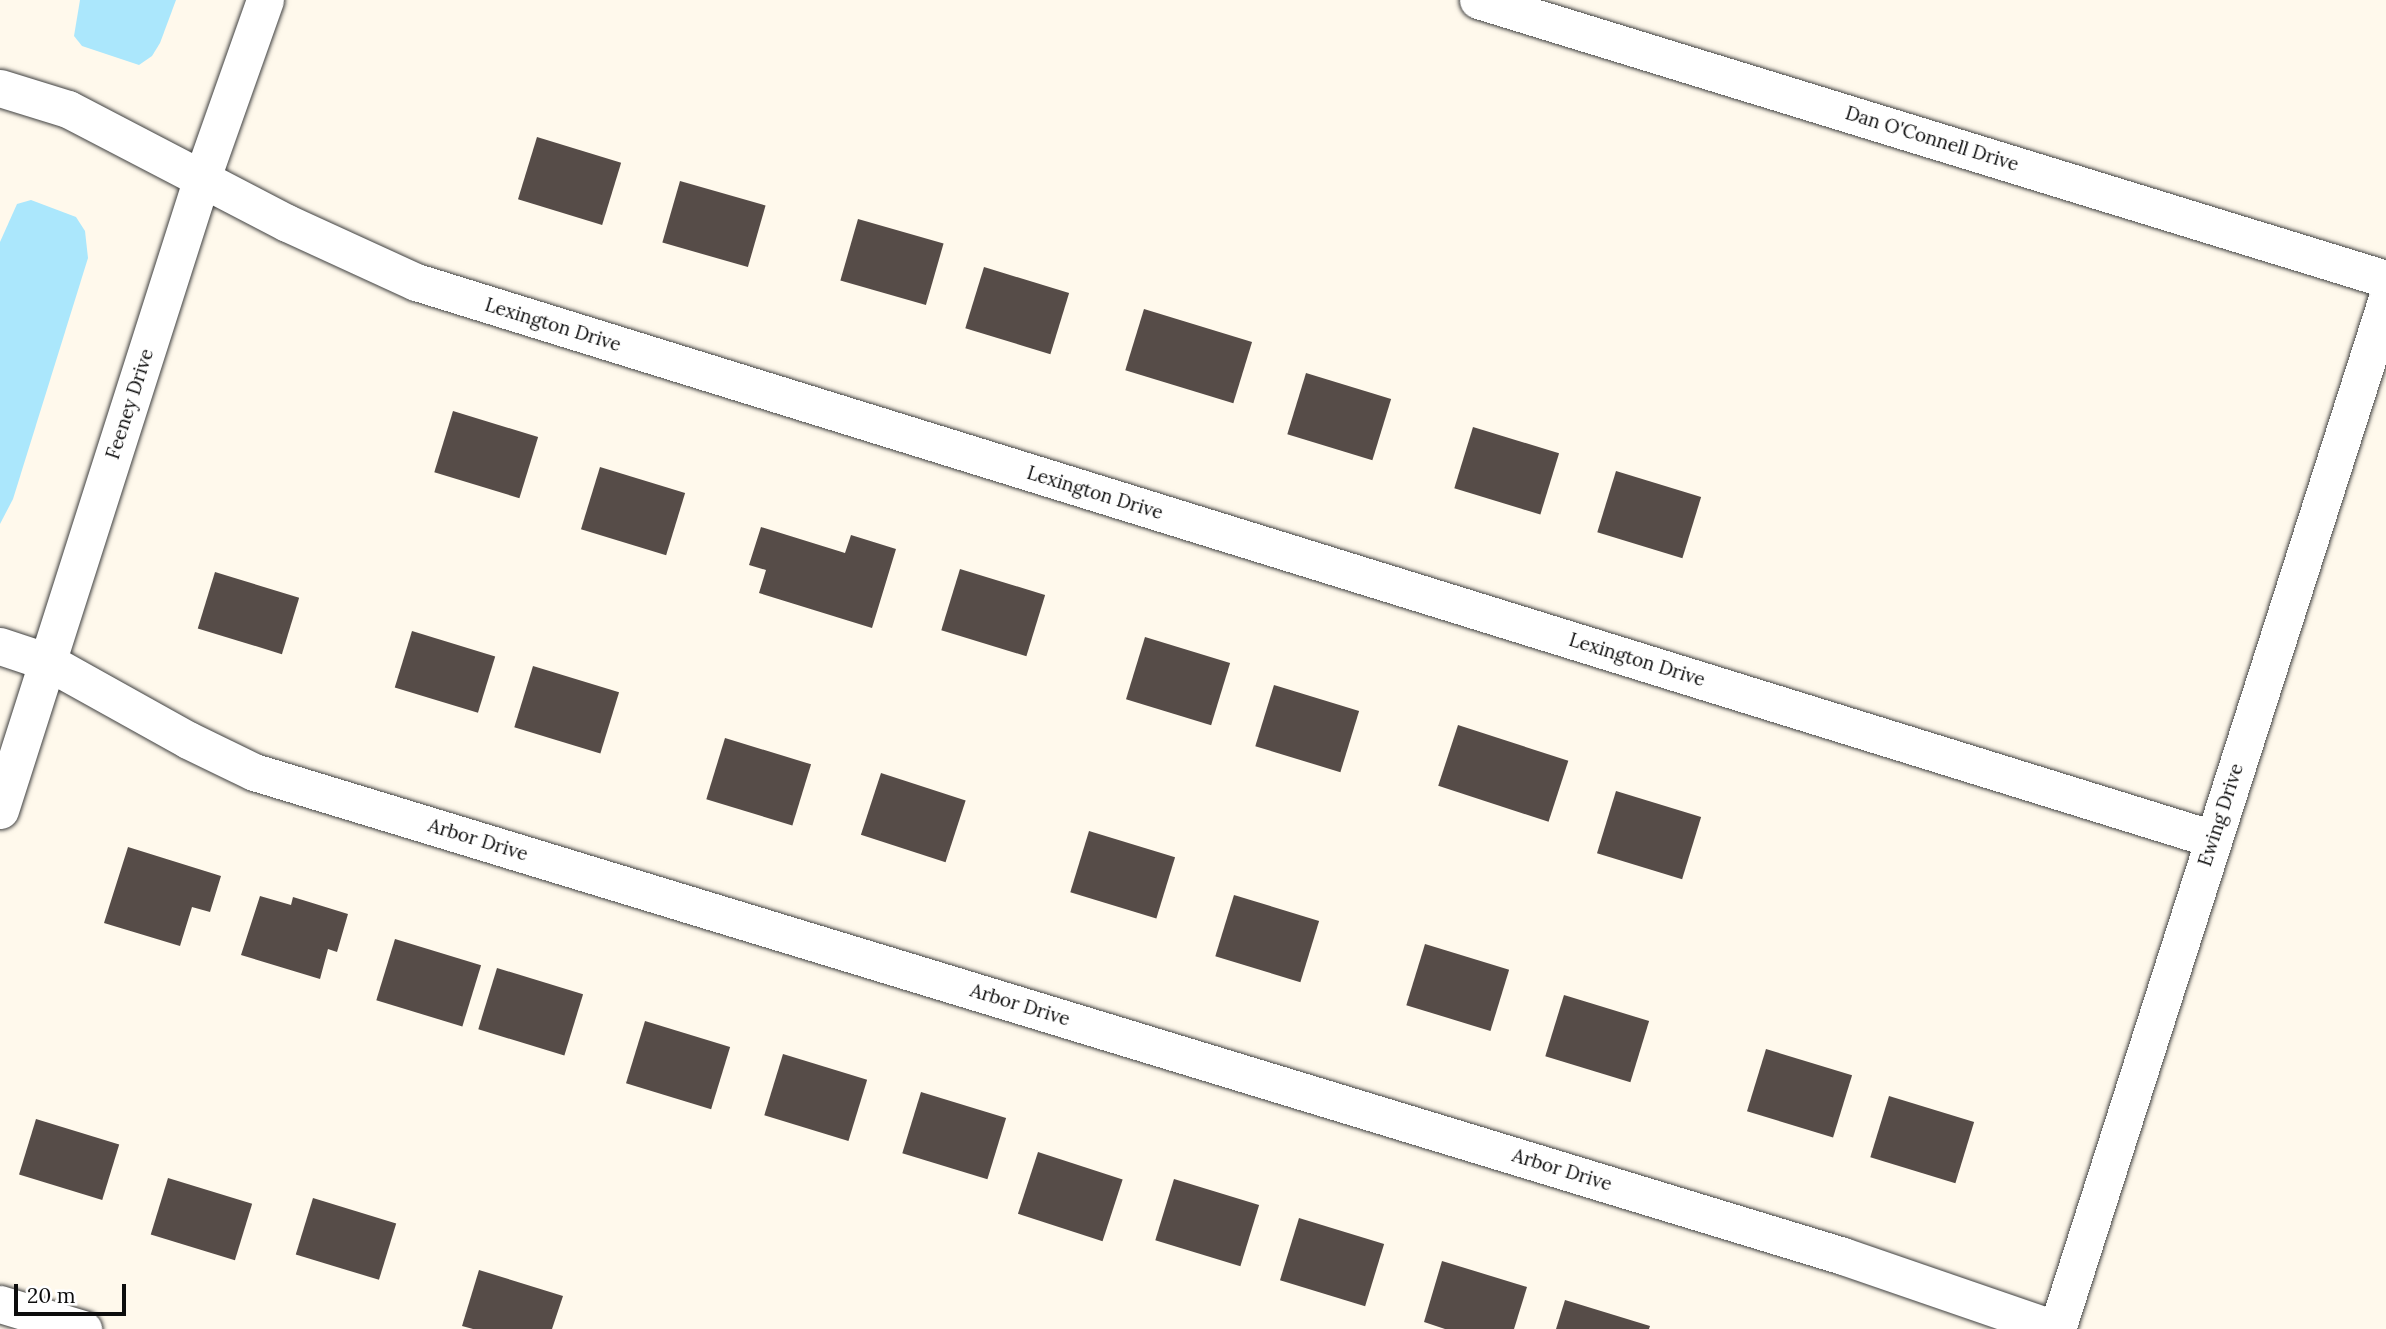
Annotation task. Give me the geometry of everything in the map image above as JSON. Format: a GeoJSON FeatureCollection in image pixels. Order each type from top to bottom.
{"type":"FeatureCollection","features":[{"type":"Feature","properties":{"kind":"street","name":"Feeney Drive"},"geometry":{"type":"LineString","coordinates":[[0,810],[202,178],[265,0]]}},
{"type":"Feature","properties":{"kind":"street","name":"Dan O'Connell Drive"},"geometry":{"type":"LineString","coordinates":[[1478,0],[2386,279]]}},
{"type":"Feature","properties":{"kind":"street","name":"Lexington Drive"},"geometry":{"type":"LineString","coordinates":[[0,88],[68,109],[286,222],[416,282],[2213,839]]}},
{"type":"Feature","properties":{"kind":"street","name":"Ewing Drive"},"geometry":{"type":"LineString","coordinates":[[2056,1329],[2386,301]]}},
{"type":"Feature","properties":{"kind":"street","name":"Arbor Drive"},"geometry":{"type":"LineString","coordinates":[[0,646],[48,662],[188,740],[254,772],[1829,1252],[2056,1329]]}},
{"type":"Feature","properties":{"kind":"street"},"geometry":{"type":"LineString","coordinates":[[0,1304],[83,1329]]}},
{"type":"Feature","properties":{"kind":"water"},"geometry":{"type":"Polygon","coordinates":[[[80,0],[176,0],[160,43],[152,56],[139,65],[82,46],[74,36],[80,0]]]}},
{"type":"Feature","properties":{"kind":"water"},"geometry":{"type":"Polygon","coordinates":[[[31,200],[76,217],[85,231],[88,258],[13,499],[0,524],[0,242],[17,204],[31,200]]]}},
{"type":"Feature","properties":{"kind":"building"},"geometry":{"type":"Polygon","coordinates":[[[537,137],[621,163],[602,225],[518,199],[537,137]]]}},
{"type":"Feature","properties":{"kind":"building"},"geometry":{"type":"Polygon","coordinates":[[[680,181],[766,206],[748,267],[662,243],[680,181]]]}},
{"type":"Feature","properties":{"kind":"building"},"geometry":{"type":"Polygon","coordinates":[[[858,219],[944,244],[926,305],[840,281],[858,219]]]}},
{"type":"Feature","properties":{"kind":"building"},"geometry":{"type":"Polygon","coordinates":[[[984,267],[1069,293],[1050,354],[965,328],[984,267]]]}},
{"type":"Feature","properties":{"kind":"building"},"geometry":{"type":"Polygon","coordinates":[[[1144,309],[1252,342],[1233,403],[1125,370],[1144,309]]]}},
{"type":"Feature","properties":{"kind":"building"},"geometry":{"type":"Polygon","coordinates":[[[1306,373],[1391,399],[1372,460],[1287,434],[1306,373]]]}},
{"type":"Feature","properties":{"kind":"building"},"geometry":{"type":"Polygon","coordinates":[[[453,411],[538,437],[519,498],[434,472],[453,411]]]}},
{"type":"Feature","properties":{"kind":"building"},"geometry":{"type":"Polygon","coordinates":[[[1473,427],[1559,453],[1540,515],[1454,488],[1473,427]]]}},
{"type":"Feature","properties":{"kind":"building"},"geometry":{"type":"Polygon","coordinates":[[[600,467],[685,493],[666,555],[581,529],[600,467]]]}},
{"type":"Feature","properties":{"kind":"building"},"geometry":{"type":"Polygon","coordinates":[[[1616,471],[1701,497],[1682,558],[1597,532],[1616,471]]]}},
{"type":"Feature","properties":{"kind":"building"},"geometry":{"type":"Polygon","coordinates":[[[761,527],[845,553],[851,535],[896,549],[872,628],[759,593],[766,570],[749,565],[761,527]]]}},
{"type":"Feature","properties":{"kind":"building"},"geometry":{"type":"Polygon","coordinates":[[[960,569],[1045,595],[1026,656],[941,630],[960,569]]]}},
{"type":"Feature","properties":{"kind":"building"},"geometry":{"type":"Polygon","coordinates":[[[215,572],[299,598],[282,654],[198,628],[215,572]]]}},
{"type":"Feature","properties":{"kind":"building"},"geometry":{"type":"Polygon","coordinates":[[[412,631],[495,656],[478,713],[395,687],[412,631]]]}},
{"type":"Feature","properties":{"kind":"building"},"geometry":{"type":"Polygon","coordinates":[[[1145,637],[1230,663],[1211,725],[1126,699],[1145,637]]]}},
{"type":"Feature","properties":{"kind":"building"},"geometry":{"type":"Polygon","coordinates":[[[533,666],[619,692],[600,754],[514,727],[533,666]]]}},
{"type":"Feature","properties":{"kind":"building"},"geometry":{"type":"Polygon","coordinates":[[[1274,685],[1359,711],[1340,772],[1255,746],[1274,685]]]}},
{"type":"Feature","properties":{"kind":"building"},"geometry":{"type":"Polygon","coordinates":[[[1458,725],[1568,761],[1549,822],[1438,786],[1458,725]]]}},
{"type":"Feature","properties":{"kind":"building"},"geometry":{"type":"Polygon","coordinates":[[[725,738],[811,764],[792,826],[706,799],[725,738]]]}},
{"type":"Feature","properties":{"kind":"building"},"geometry":{"type":"Polygon","coordinates":[[[881,773],[966,801],[946,862],[861,835],[881,773]]]}},
{"type":"Feature","properties":{"kind":"building"},"geometry":{"type":"Polygon","coordinates":[[[1616,791],[1701,817],[1682,879],[1597,853],[1616,791]]]}},
{"type":"Feature","properties":{"kind":"building"},"geometry":{"type":"Polygon","coordinates":[[[1089,831],[1175,857],[1156,919],[1070,892],[1089,831]]]}},
{"type":"Feature","properties":{"kind":"building"},"geometry":{"type":"Polygon","coordinates":[[[128,847],[221,876],[210,912],[192,907],[180,946],[104,923],[128,847]]]}},
{"type":"Feature","properties":{"kind":"building"},"geometry":{"type":"Polygon","coordinates":[[[1234,895],[1319,921],[1300,982],[1215,956],[1234,895]]]}},
{"type":"Feature","properties":{"kind":"building"},"geometry":{"type":"Polygon","coordinates":[[[260,896],[291,905],[293,897],[348,914],[337,952],[328,949],[320,979],[241,955],[260,896]]]}},
{"type":"Feature","properties":{"kind":"building"},"geometry":{"type":"Polygon","coordinates":[[[395,939],[481,965],[462,1027],[376,1000],[395,939]]]}},
{"type":"Feature","properties":{"kind":"building"},"geometry":{"type":"Polygon","coordinates":[[[1425,944],[1509,970],[1490,1031],[1406,1005],[1425,944]]]}},
{"type":"Feature","properties":{"kind":"building"},"geometry":{"type":"Polygon","coordinates":[[[497,968],[583,994],[564,1056],[478,1029],[497,968]]]}},
{"type":"Feature","properties":{"kind":"building"},"geometry":{"type":"Polygon","coordinates":[[[1564,995],[1649,1021],[1630,1082],[1545,1056],[1564,995]]]}},
{"type":"Feature","properties":{"kind":"building"},"geometry":{"type":"Polygon","coordinates":[[[645,1021],[730,1047],[711,1109],[626,1083],[645,1021]]]}},
{"type":"Feature","properties":{"kind":"building"},"geometry":{"type":"Polygon","coordinates":[[[1766,1049],[1852,1075],[1833,1137],[1747,1111],[1766,1049]]]}},
{"type":"Feature","properties":{"kind":"building"},"geometry":{"type":"Polygon","coordinates":[[[783,1054],[867,1080],[848,1141],[764,1115],[783,1054]]]}},
{"type":"Feature","properties":{"kind":"building"},"geometry":{"type":"Polygon","coordinates":[[[921,1092],[1006,1118],[987,1179],[902,1153],[921,1092]]]}},
{"type":"Feature","properties":{"kind":"building"},"geometry":{"type":"Polygon","coordinates":[[[1889,1096],[1974,1122],[1955,1183],[1870,1157],[1889,1096]]]}},
{"type":"Feature","properties":{"kind":"building"},"geometry":{"type":"Polygon","coordinates":[[[36,1119],[119,1144],[102,1200],[19,1174],[36,1119]]]}},
{"type":"Feature","properties":{"kind":"building"},"geometry":{"type":"Polygon","coordinates":[[[1038,1152],[1123,1180],[1103,1241],[1018,1214],[1038,1152]]]}},
{"type":"Feature","properties":{"kind":"building"},"geometry":{"type":"Polygon","coordinates":[[[168,1178],[252,1204],[235,1260],[151,1234],[168,1178]]]}},
{"type":"Feature","properties":{"kind":"building"},"geometry":{"type":"Polygon","coordinates":[[[1174,1179],[1259,1205],[1240,1266],[1155,1240],[1174,1179]]]}},
{"type":"Feature","properties":{"kind":"building"},"geometry":{"type":"Polygon","coordinates":[[[313,1198],[396,1223],[379,1280],[296,1254],[313,1198]]]}},
{"type":"Feature","properties":{"kind":"building"},"geometry":{"type":"Polygon","coordinates":[[[1299,1218],[1384,1244],[1365,1306],[1280,1280],[1299,1218]]]}},
{"type":"Feature","properties":{"kind":"building"},"geometry":{"type":"Polygon","coordinates":[[[1442,1261],[1527,1287],[1514,1329],[1445,1329],[1424,1322],[1442,1261]]]}},
{"type":"Feature","properties":{"kind":"building"},"geometry":{"type":"Polygon","coordinates":[[[479,1270],[563,1296],[552,1329],[473,1329],[462,1326],[479,1270]]]}},
{"type":"Feature","properties":{"kind":"building"},"geometry":{"type":"Polygon","coordinates":[[[1565,1300],[1650,1326],[1649,1329],[1556,1329],[1565,1300]]]}}]}
